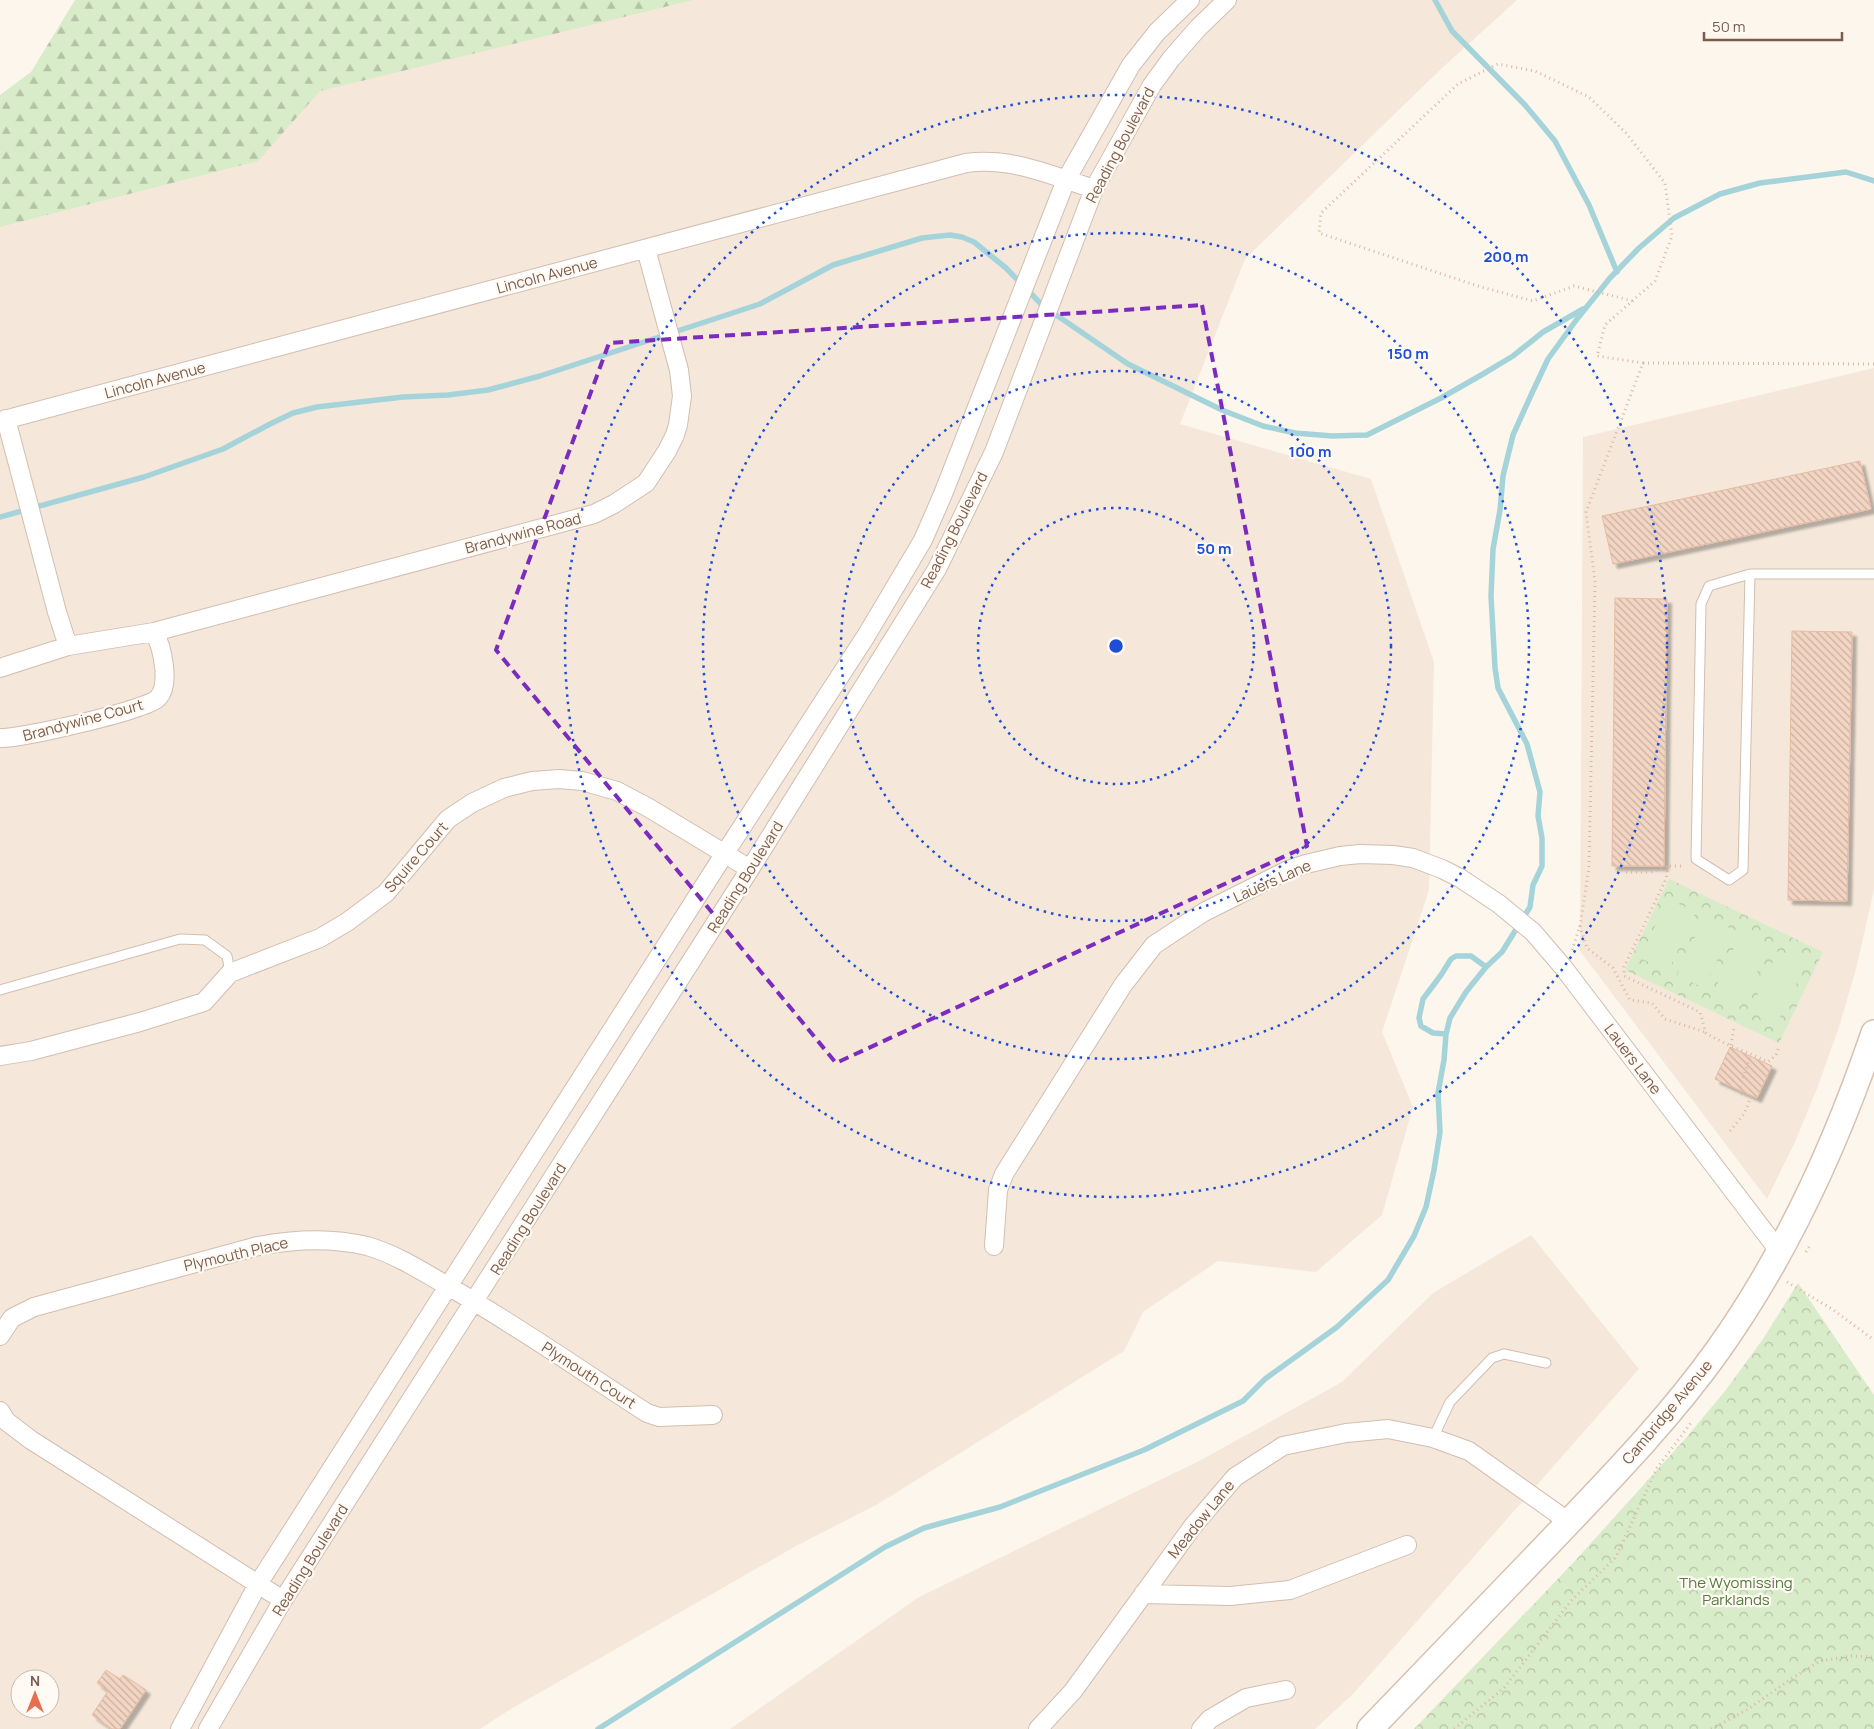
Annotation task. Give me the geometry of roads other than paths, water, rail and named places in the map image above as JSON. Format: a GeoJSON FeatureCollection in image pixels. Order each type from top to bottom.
{"type":"FeatureCollection","features":[{"type":"Feature","properties":{"kind":"street","name":"Reading Boulevard"},"geometry":{"type":"LineString","coordinates":[[180,1729],[258,1584],[725,853],[866,636],[923,540],[1066,180],[1131,65],[1157,32],[1190,0]]}},
{"type":"Feature","properties":{"kind":"street","name":"Reading Boulevard"},"geometry":{"type":"LineString","coordinates":[[208,1729],[283,1600],[750,869],[937,569],[994,452],[1094,189],[1152,85],[1198,28],[1227,0]]}},
{"type":"Feature","properties":{"kind":"street","name":"Lincoln Avenue"},"geometry":{"type":"LineString","coordinates":[[3,420],[966,163],[986,160],[1004,162],[1094,189]]}},
{"type":"Feature","properties":{"kind":"street","name":"Brandywine Road"},"geometry":{"type":"LineString","coordinates":[[154,632],[594,514],[614,504],[646,483],[675,435],[682,396],[679,370],[646,249]]}},
{"type":"Feature","properties":{"kind":"street"},"geometry":{"type":"LineString","coordinates":[[3,420],[68,646]]}},
{"type":"Feature","properties":{"kind":"street"},"geometry":{"type":"LineString","coordinates":[[0,668],[68,646],[154,632]]}},
{"type":"Feature","properties":{"kind":"street","name":"Brandywine Court"},"geometry":{"type":"LineString","coordinates":[[0,738],[23,736],[138,708],[158,698],[165,678],[160,643],[154,632]]}},
{"type":"Feature","properties":{"kind":"street","name":"Squire Court"},"geometry":{"type":"LineString","coordinates":[[0,1056],[31,1051],[140,1022],[204,1002],[230,973],[320,938],[347,922],[386,893],[448,819],[483,797],[504,788],[532,780],[559,779],[582,781],[618,791],[750,869]]}},
{"type":"Feature","properties":{"kind":"street","name":"Lauers Lane"},"geometry":{"type":"LineString","coordinates":[[994,1246],[998,1190],[1004,1174],[1122,986],[1154,945],[1204,912],[1288,870],[1323,859],[1360,854],[1393,855],[1420,861],[1460,878],[1499,904],[1533,932],[1790,1255]]}},
{"type":"Feature","properties":{"kind":"street","name":"Cambridge Avenue"},"geometry":{"type":"LineString","coordinates":[[1370,1729],[1655,1430],[1720,1348],[1760,1284],[1790,1255],[1821,1169],[1852,1096],[1874,1033]]}},
{"type":"Feature","properties":{"kind":"street","name":"Plymouth Place"},"geometry":{"type":"LineString","coordinates":[[0,1336],[12,1318],[34,1307],[258,1246],[289,1241],[328,1240],[367,1246],[401,1260],[475,1301]]}},
{"type":"Feature","properties":{"kind":"street","name":"Plymouth Court"},"geometry":{"type":"LineString","coordinates":[[475,1301],[647,1413],[659,1417],[712,1415]]}},
{"type":"Feature","properties":{"kind":"street"},"geometry":{"type":"LineString","coordinates":[[0,1411],[6,1421],[32,1440],[283,1600]]}},
{"type":"Feature","properties":{"kind":"street","name":"Meadow Lane"},"geometry":{"type":"LineString","coordinates":[[1038,1729],[1073,1691],[1193,1526],[1235,1477],[1283,1446],[1346,1433],[1388,1429],[1433,1438],[1469,1451],[1569,1522]]}},
{"type":"Feature","properties":{"kind":"street"},"geometry":{"type":"LineString","coordinates":[[1143,1594],[1230,1596],[1290,1590],[1406,1545]]}},
{"type":"Feature","properties":{"kind":"street"},"geometry":{"type":"LineString","coordinates":[[1200,1729],[1210,1719],[1246,1698],[1286,1690]]}},
{"type":"Feature","properties":{"kind":"lane"},"geometry":{"type":"LineString","coordinates":[[1750,574],[1743,870],[1729,880],[1696,860],[1701,604],[1709,586],[1750,574],[1874,574]]}},
{"type":"Feature","properties":{"kind":"lane"},"geometry":{"type":"LineString","coordinates":[[0,990],[180,939],[205,940],[227,956],[230,973]]}},
{"type":"Feature","properties":{"kind":"lane"},"geometry":{"type":"LineString","coordinates":[[1433,1438],[1450,1402],[1492,1358],[1504,1354],[1546,1363]]}},
{"type":"Feature","properties":{"kind":"waterway"},"geometry":{"type":"LineString","coordinates":[[1435,0],[1452,31],[1525,105],[1555,141],[1589,205],[1617,272]]}},
{"type":"Feature","properties":{"kind":"waterway"},"geometry":{"type":"LineString","coordinates":[[598,1729],[885,1547],[924,1528],[1000,1507],[1144,1450],[1243,1401],[1265,1379],[1337,1327],[1388,1280],[1414,1236],[1426,1207],[1440,1132],[1438,1093],[1450,1018],[1466,992],[1486,967],[1502,952],[1530,907],[1533,885],[1542,866],[1542,838],[1538,816],[1540,792],[1527,744],[1498,688],[1495,668],[1491,596],[1493,549],[1500,510],[1503,476],[1513,435],[1548,359],[1577,319],[1610,278],[1639,248],[1674,218],[1720,194],[1760,183],[1846,172],[1874,181]]}},
{"type":"Feature","properties":{"kind":"waterway"},"geometry":{"type":"LineString","coordinates":[[0,517],[144,477],[223,449],[293,413],[317,407],[488,390],[540,376],[760,304],[833,265],[922,238],[950,235],[974,242],[1006,268],[1043,306],[1128,364],[1222,410],[1263,426],[1295,433],[1332,436],[1367,435],[1441,398],[1483,374],[1513,356],[1543,332],[1583,309]]}},
{"type":"Feature","properties":{"kind":"waterway"},"geometry":{"type":"LineString","coordinates":[[1446,1034],[1433,1033],[1421,1026],[1419,1018],[1423,999],[1451,959],[1456,956],[1471,956],[1486,967]]}},
{"type":"Feature","properties":{"kind":"park label","name":"The Wyomissing Parklands"},"geometry":{"type":"Point","coordinates":[1736,1590]}}]}
